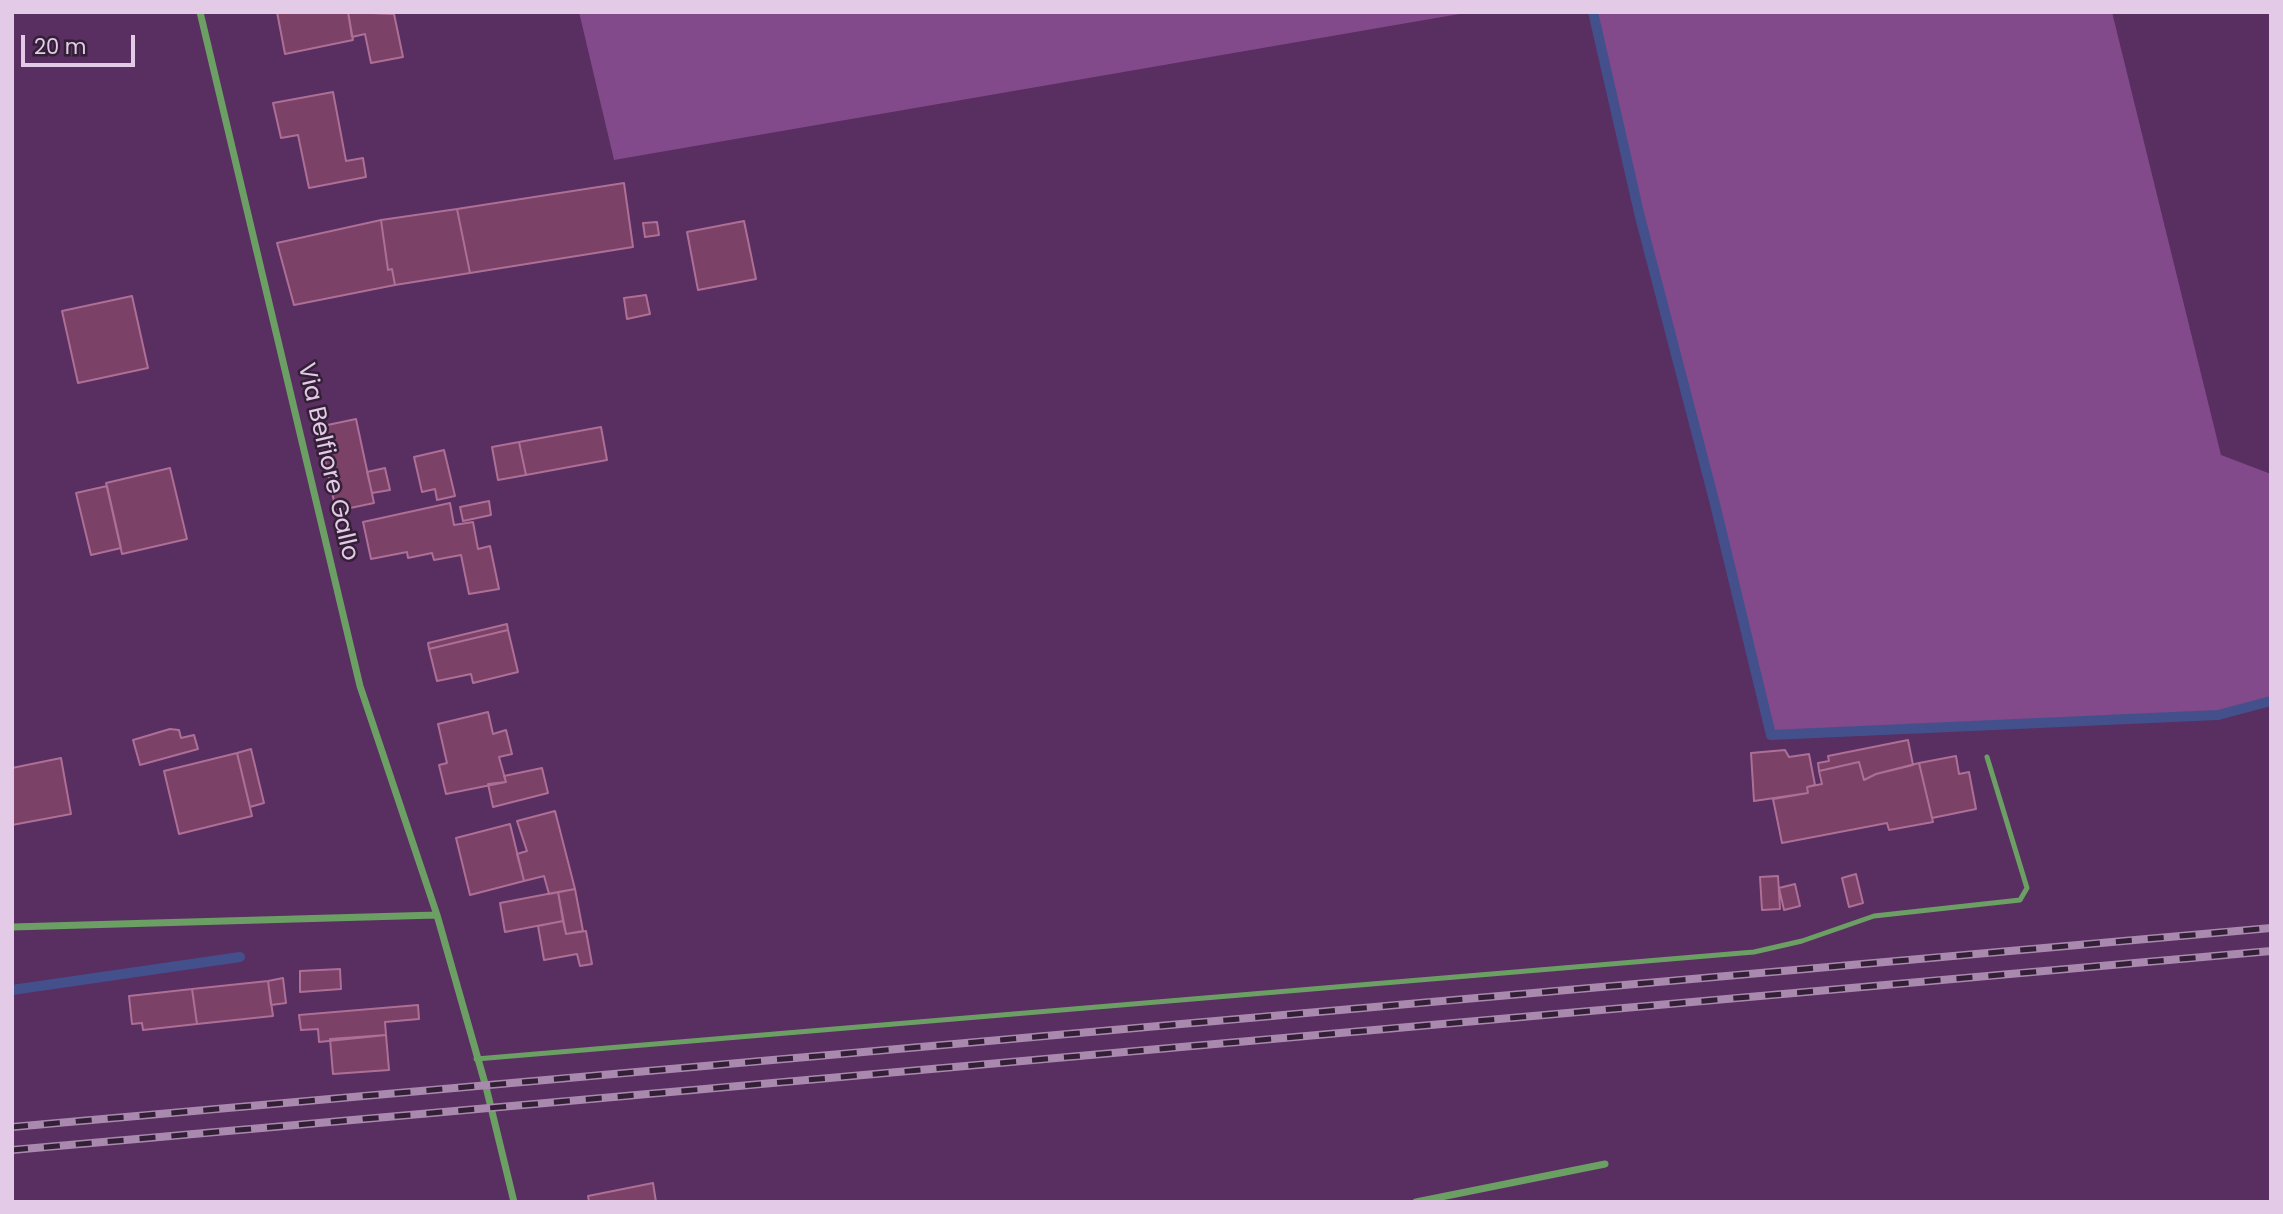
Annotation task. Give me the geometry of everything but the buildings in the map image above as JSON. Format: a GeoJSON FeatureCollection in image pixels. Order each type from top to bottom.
{"type":"FeatureCollection","features":[{"type":"Feature","properties":{"kind":"street","name":"Via Belfiore Gallo"},"geometry":{"type":"LineString","coordinates":[[200,12],[360,686],[437,915],[492,1110],[514,1202]]}},
{"type":"Feature","properties":{"kind":"street"},"geometry":{"type":"LineString","coordinates":[[12,927],[437,915]]}},
{"type":"Feature","properties":{"kind":"street"},"geometry":{"type":"LineString","coordinates":[[1416,1202],[1605,1164]]}},
{"type":"Feature","properties":{"kind":"lane"},"geometry":{"type":"LineString","coordinates":[[476,1059],[1754,952],[1802,941],[1874,916],[2020,900],[2027,888],[1987,757]]}},
{"type":"Feature","properties":{"kind":"shaded area"},"geometry":{"type":"Polygon","coordinates":[[[579,12],[1471,12],[614,160],[579,12]]]}},
{"type":"Feature","properties":{"kind":"shaded area"},"geometry":{"type":"Polygon","coordinates":[[[1593,12],[2112,12],[2221,455],[2271,474],[2271,701],[2218,715],[1771,735],[1714,500],[1640,217],[1593,12]]]}},
{"type":"Feature","properties":{"kind":"waterway"},"geometry":{"type":"LineString","coordinates":[[1593,12],[1640,217],[1714,500],[1771,735],[2218,715],[2271,701]]}},
{"type":"Feature","properties":{"kind":"waterway"},"geometry":{"type":"LineString","coordinates":[[12,990],[240,957]]}},
{"type":"Feature","properties":{"kind":"railway"},"geometry":{"type":"LineString","coordinates":[[12,1127],[2271,928]]}},
{"type":"Feature","properties":{"kind":"railway"},"geometry":{"type":"LineString","coordinates":[[12,1150],[2271,951]]}}]}
